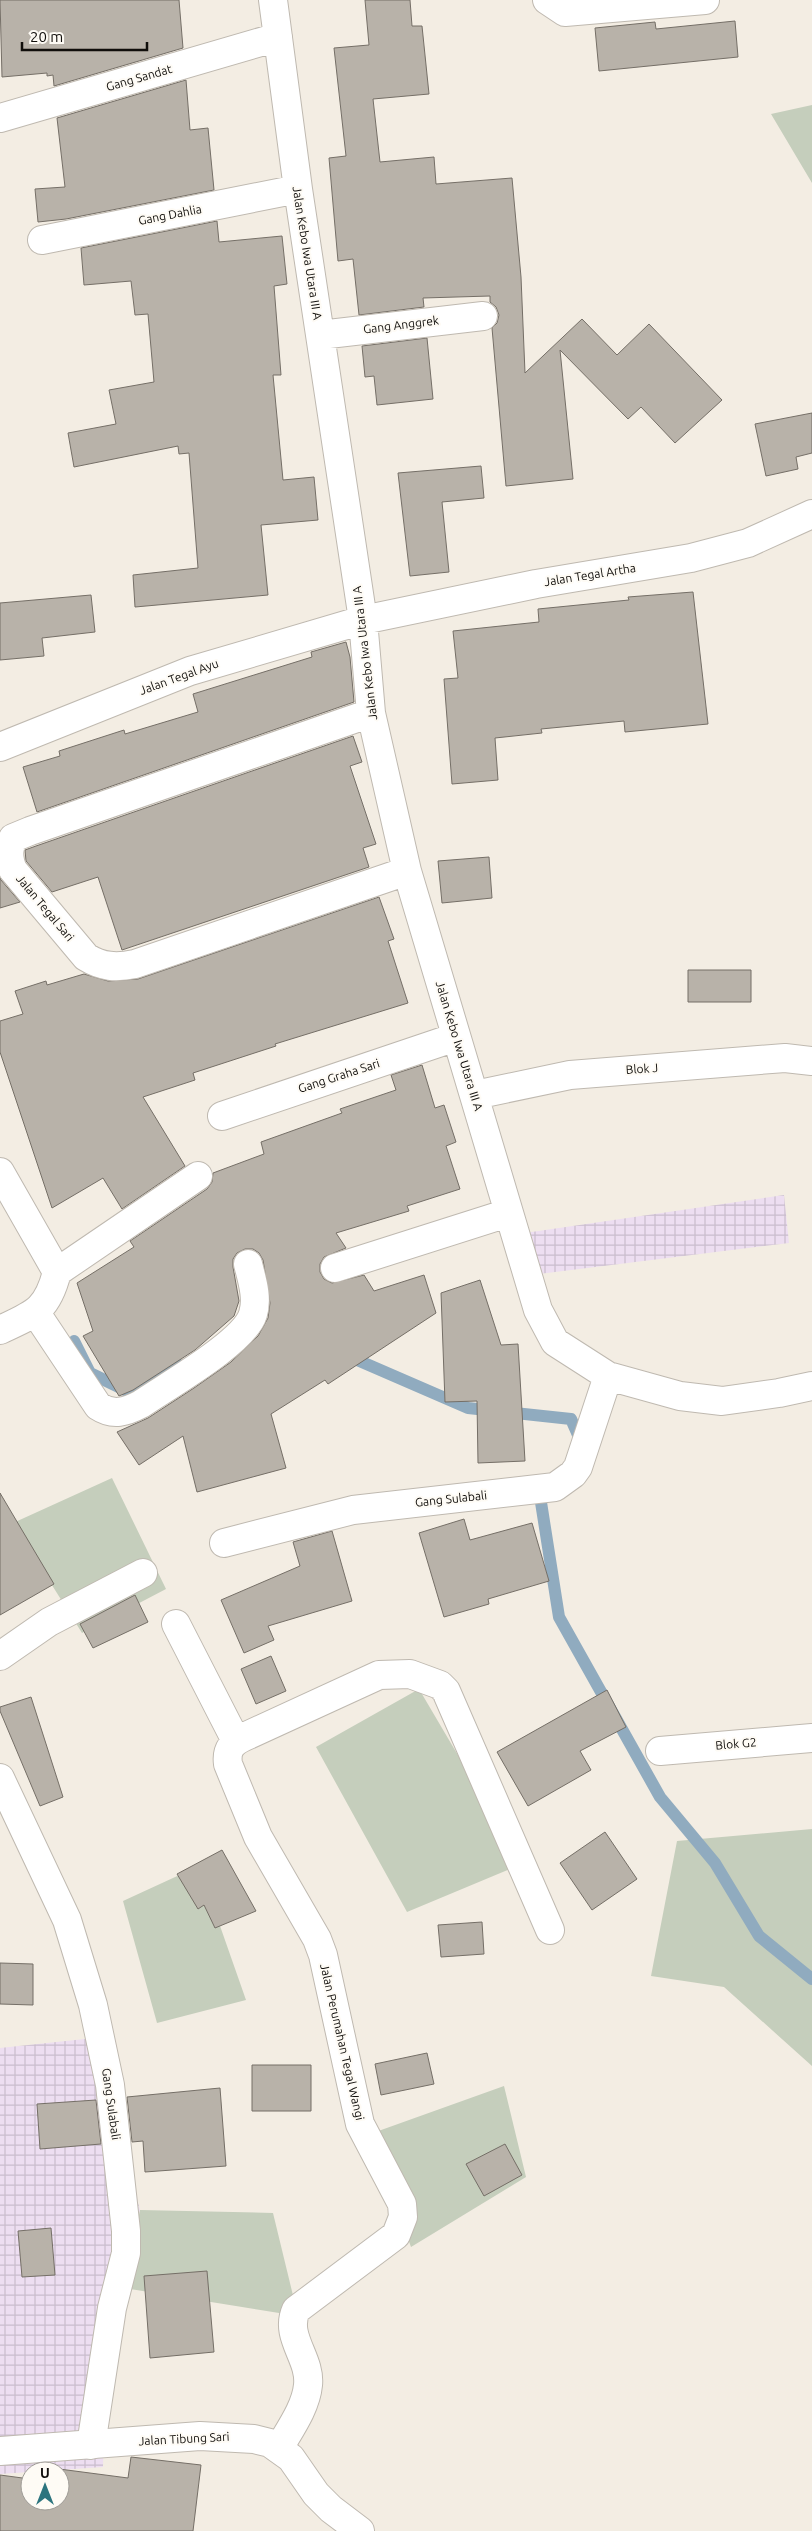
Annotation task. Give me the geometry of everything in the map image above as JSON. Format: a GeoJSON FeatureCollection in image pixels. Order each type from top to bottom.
{"type":"FeatureCollection","features":[{"type":"Feature","properties":{"kind":"street","name":"Jalan Kebo Iwa Utara III A"},"geometry":{"type":"LineString","coordinates":[[273,0],[298,189],[363,620],[371,713],[408,871],[538,1310],[555,1342],[608,1376],[680,1396],[722,1401],[812,1386]]}},
{"type":"Feature","properties":{"kind":"street"},"geometry":{"type":"LineString","coordinates":[[547,0],[565,12],[705,0]]}},
{"type":"Feature","properties":{"kind":"street","name":"Gang Sandat"},"geometry":{"type":"LineString","coordinates":[[0,118],[278,37]]}},
{"type":"Feature","properties":{"kind":"street","name":"Gang Dahlia"},"geometry":{"type":"LineString","coordinates":[[42,240],[298,189]]}},
{"type":"Feature","properties":{"kind":"street","name":"Gang Anggrek"},"geometry":{"type":"LineString","coordinates":[[320,335],[483,316]]}},
{"type":"Feature","properties":{"kind":"street","name":"Jalan Tegal Artha"},"geometry":{"type":"LineString","coordinates":[[363,620],[536,584],[691,558],[748,543],[812,514]]}},
{"type":"Feature","properties":{"kind":"street","name":"Jalan Tegal Ayu"},"geometry":{"type":"LineString","coordinates":[[0,747],[190,671],[363,620]]}},
{"type":"Feature","properties":{"kind":"street","name":"Jalan Tegal Sari"},"geometry":{"type":"LineString","coordinates":[[371,713],[30,831],[13,838],[9,848],[9,859],[13,870],[86,956],[98,964],[110,967],[135,964],[408,871]]}},
{"type":"Feature","properties":{"kind":"street","name":"Gang Graha Sari"},"geometry":{"type":"LineString","coordinates":[[222,1116],[456,1037]]}},
{"type":"Feature","properties":{"kind":"street","name":"Blok J"},"geometry":{"type":"LineString","coordinates":[[475,1095],[543,1080],[602,1072],[785,1058],[812,1061]]}},
{"type":"Feature","properties":{"kind":"street"},"geometry":{"type":"LineString","coordinates":[[0,1172],[57,1272]]}},
{"type":"Feature","properties":{"kind":"street"},"geometry":{"type":"LineString","coordinates":[[0,1330],[36,1312],[48,1297],[57,1272],[198,1176]]}},
{"type":"Feature","properties":{"kind":"street"},"geometry":{"type":"LineString","coordinates":[[335,1268],[508,1213]]}},
{"type":"Feature","properties":{"kind":"street"},"geometry":{"type":"LineString","coordinates":[[36,1312],[98,1406],[104,1410],[125,1412],[157,1393],[231,1342],[245,1329],[253,1313],[255,1293],[248,1264]]}},
{"type":"Feature","properties":{"kind":"street","name":"Gang Sulabali"},"geometry":{"type":"LineString","coordinates":[[224,1543],[353,1510],[555,1487],[573,1474],[578,1467],[608,1376]]}},
{"type":"Feature","properties":{"kind":"street"},"geometry":{"type":"LineString","coordinates":[[0,1656],[49,1622],[143,1573]]}},
{"type":"Feature","properties":{"kind":"street"},"geometry":{"type":"LineString","coordinates":[[176,1624],[236,1741],[379,1676],[410,1674],[440,1685],[446,1691],[550,1930]]}},
{"type":"Feature","properties":{"kind":"street","name":"Blok G2"},"geometry":{"type":"LineString","coordinates":[[660,1750],[812,1738]]}},
{"type":"Feature","properties":{"kind":"street","name":"Jalan Perumahan Tegal Wangi"},"geometry":{"type":"LineString","coordinates":[[236,1741],[226,1753],[228,1764],[258,1837],[317,1938],[323,1955],[360,2124],[402,2204],[403,2217],[396,2235],[296,2310],[292,2319],[292,2330],[307,2370],[308,2383],[296,2418],[279,2448]]}},
{"type":"Feature","properties":{"kind":"street","name":"Gang Sulabali"},"geometry":{"type":"LineString","coordinates":[[0,1778],[67,1920],[93,2005],[110,2084],[126,2231],[126,2252],[112,2308],[91,2445]]}},
{"type":"Feature","properties":{"kind":"street","name":"Jalan Tibung Sari"},"geometry":{"type":"LineString","coordinates":[[0,2451],[168,2438],[227,2436],[254,2439],[279,2448],[291,2458],[303,2478],[331,2509],[360,2531]]}},
{"type":"Feature","properties":{"kind":"shaded area"},"geometry":{"type":"Polygon","coordinates":[[[784,1195],[789,1243],[539,1274],[518,1234],[784,1195]]]}},
{"type":"Feature","properties":{"kind":"shaded area"},"geometry":{"type":"Polygon","coordinates":[[[94,2038],[140,2210],[105,2388],[103,2467],[70,2469],[70,2461],[20,2461],[20,2473],[0,2474],[0,2048],[94,2038]]]}},
{"type":"Feature","properties":{"kind":"green space"},"geometry":{"type":"Polygon","coordinates":[[[812,105],[812,183],[771,114],[812,105]]]}},
{"type":"Feature","properties":{"kind":"green space"},"geometry":{"type":"Polygon","coordinates":[[[112,1478],[166,1589],[82,1633],[13,1523],[112,1478]]]}},
{"type":"Feature","properties":{"kind":"green space"},"geometry":{"type":"Polygon","coordinates":[[[419,1689],[522,1864],[407,1912],[316,1747],[419,1689]]]}},
{"type":"Feature","properties":{"kind":"green space"},"geometry":{"type":"Polygon","coordinates":[[[812,1829],[812,2066],[724,1987],[651,1976],[677,1841],[812,1829]]]}},
{"type":"Feature","properties":{"kind":"green space"},"geometry":{"type":"Polygon","coordinates":[[[199,1866],[246,2000],[157,2023],[123,1901],[199,1866]]]}},
{"type":"Feature","properties":{"kind":"green space"},"geometry":{"type":"Polygon","coordinates":[[[504,2086],[526,2177],[411,2247],[370,2134],[504,2086]]]}},
{"type":"Feature","properties":{"kind":"green space"},"geometry":{"type":"Polygon","coordinates":[[[140,2210],[273,2213],[298,2316],[124,2288],[140,2210]]]}},
{"type":"Feature","properties":{"kind":"building"},"geometry":{"type":"Polygon","coordinates":[[[0,0],[179,0],[183,48],[54,86],[53,75],[47,76],[47,73],[2,77],[0,0]]]}},
{"type":"Feature","properties":{"kind":"building"},"geometry":{"type":"Polygon","coordinates":[[[365,0],[410,0],[412,26],[422,26],[429,94],[373,99],[380,162],[434,157],[436,184],[512,178],[521,277],[525,373],[582,319],[617,355],[649,324],[722,400],[675,443],[641,407],[628,419],[560,350],[573,479],[506,486],[492,328],[497,323],[499,315],[496,307],[490,302],[490,296],[423,298],[424,307],[359,315],[353,259],[338,261],[329,158],[346,156],[334,48],[369,45],[365,0]]]}},
{"type":"Feature","properties":{"kind":"building"},"geometry":{"type":"Polygon","coordinates":[[[735,21],[738,57],[599,71],[595,28],[655,22],[656,29],[735,21]]]}},
{"type":"Feature","properties":{"kind":"building"},"geometry":{"type":"Polygon","coordinates":[[[186,80],[190,130],[208,128],[214,190],[66,219],[38,222],[35,189],[65,187],[57,118],[186,80]]]}},
{"type":"Feature","properties":{"kind":"building"},"geometry":{"type":"Polygon","coordinates":[[[217,221],[219,242],[282,236],[287,284],[274,286],[281,375],[273,375],[283,480],[314,477],[318,520],[261,525],[268,595],[135,607],[133,575],[198,568],[189,453],[179,454],[178,446],[74,467],[68,433],[116,424],[109,390],[154,382],[148,314],[135,315],[131,281],[84,285],[81,248],[217,221]]]}},
{"type":"Feature","properties":{"kind":"building"},"geometry":{"type":"Polygon","coordinates":[[[427,338],[433,399],[377,405],[374,376],[365,377],[362,346],[427,338]]]}},
{"type":"Feature","properties":{"kind":"building"},"geometry":{"type":"Polygon","coordinates":[[[812,413],[812,453],[796,457],[798,469],[766,476],[755,424],[812,413]]]}},
{"type":"Feature","properties":{"kind":"building"},"geometry":{"type":"Polygon","coordinates":[[[481,466],[484,498],[442,502],[449,572],[410,576],[398,473],[481,466]]]}},
{"type":"Feature","properties":{"kind":"building"},"geometry":{"type":"Polygon","coordinates":[[[693,592],[708,724],[625,732],[624,721],[541,729],[542,733],[495,738],[498,780],[452,784],[444,679],[458,678],[453,631],[539,622],[538,609],[629,600],[628,597],[693,592]]]}},
{"type":"Feature","properties":{"kind":"building"},"geometry":{"type":"Polygon","coordinates":[[[91,595],[95,632],[42,638],[44,656],[0,660],[0,603],[91,595]]]}},
{"type":"Feature","properties":{"kind":"building"},"geometry":{"type":"Polygon","coordinates":[[[346,642],[350,657],[354,702],[37,812],[23,767],[60,756],[59,751],[124,730],[125,734],[198,712],[193,694],[312,657],[311,652],[346,642]]]}},
{"type":"Feature","properties":{"kind":"building"},"geometry":{"type":"Polygon","coordinates":[[[353,736],[362,762],[350,766],[376,844],[363,848],[369,867],[122,950],[98,877],[52,892],[26,861],[25,850],[353,736]]]}},
{"type":"Feature","properties":{"kind":"building"},"geometry":{"type":"Polygon","coordinates":[[[489,857],[492,898],[442,903],[438,861],[489,857]]]}},
{"type":"Feature","properties":{"kind":"building"},"geometry":{"type":"Polygon","coordinates":[[[0,878],[1,880],[20,902],[0,908],[0,878]]]}},
{"type":"Feature","properties":{"kind":"building"},"geometry":{"type":"Polygon","coordinates":[[[379,897],[394,939],[388,941],[408,1003],[275,1044],[276,1046],[193,1073],[195,1080],[143,1097],[185,1166],[122,1209],[103,1178],[52,1208],[0,1052],[0,1021],[23,1014],[15,991],[46,981],[47,985],[84,974],[108,981],[138,979],[379,897]]]}},
{"type":"Feature","properties":{"kind":"building"},"geometry":{"type":"Polygon","coordinates":[[[688,970],[751,970],[751,1002],[688,1002],[688,970]]]}},
{"type":"Feature","properties":{"kind":"building"},"geometry":{"type":"Polygon","coordinates":[[[422,1065],[435,1108],[444,1105],[456,1142],[446,1146],[460,1189],[407,1206],[409,1211],[336,1233],[346,1248],[324,1257],[320,1264],[320,1272],[324,1279],[332,1283],[364,1275],[374,1291],[424,1275],[436,1313],[328,1384],[325,1380],[271,1414],[286,1468],[197,1492],[183,1436],[139,1465],[117,1432],[148,1418],[194,1388],[231,1362],[258,1336],[268,1318],[270,1303],[263,1260],[259,1253],[253,1249],[245,1249],[237,1253],[233,1259],[233,1267],[239,1301],[234,1316],[195,1350],[133,1390],[119,1396],[83,1336],[93,1331],[77,1283],[134,1247],[130,1241],[207,1189],[212,1182],[213,1173],[264,1154],[261,1142],[342,1113],[340,1109],[396,1090],[391,1075],[422,1065]]]}},
{"type":"Feature","properties":{"kind":"building"},"geometry":{"type":"Polygon","coordinates":[[[480,1280],[501,1345],[518,1344],[525,1461],[478,1463],[477,1401],[445,1402],[441,1293],[480,1280]]]}},
{"type":"Feature","properties":{"kind":"building"},"geometry":{"type":"Polygon","coordinates":[[[0,1493],[54,1584],[0,1615],[0,1493]]]}},
{"type":"Feature","properties":{"kind":"building"},"geometry":{"type":"Polygon","coordinates":[[[464,1519],[470,1540],[532,1523],[549,1581],[488,1599],[489,1604],[444,1617],[419,1533],[464,1519]]]}},
{"type":"Feature","properties":{"kind":"building"},"geometry":{"type":"Polygon","coordinates":[[[332,1531],[352,1601],[268,1626],[274,1640],[244,1653],[221,1600],[300,1566],[293,1542],[332,1531]]]}},
{"type":"Feature","properties":{"kind":"building"},"geometry":{"type":"Polygon","coordinates":[[[135,1595],[148,1622],[93,1648],[80,1624],[135,1595]]]}},
{"type":"Feature","properties":{"kind":"building"},"geometry":{"type":"Polygon","coordinates":[[[271,1656],[286,1691],[256,1704],[241,1669],[271,1656]]]}},
{"type":"Feature","properties":{"kind":"building"},"geometry":{"type":"Polygon","coordinates":[[[607,1690],[626,1727],[580,1751],[591,1770],[528,1806],[497,1752],[607,1690]]]}},
{"type":"Feature","properties":{"kind":"building"},"geometry":{"type":"Polygon","coordinates":[[[31,1697],[63,1797],[40,1806],[0,1711],[0,1707],[31,1697]]]}},
{"type":"Feature","properties":{"kind":"building"},"geometry":{"type":"Polygon","coordinates":[[[605,1832],[637,1879],[592,1910],[560,1863],[605,1832]]]}},
{"type":"Feature","properties":{"kind":"building"},"geometry":{"type":"Polygon","coordinates":[[[222,1850],[256,1911],[215,1928],[204,1905],[198,1909],[177,1874],[222,1850]]]}},
{"type":"Feature","properties":{"kind":"building"},"geometry":{"type":"Polygon","coordinates":[[[482,1922],[484,1954],[441,1957],[438,1925],[482,1922]]]}},
{"type":"Feature","properties":{"kind":"building"},"geometry":{"type":"Polygon","coordinates":[[[0,1963],[33,1964],[33,2005],[0,2004],[0,1963]]]}},
{"type":"Feature","properties":{"kind":"building"},"geometry":{"type":"Polygon","coordinates":[[[427,2053],[434,2084],[381,2095],[375,2064],[427,2053]]]}},
{"type":"Feature","properties":{"kind":"building"},"geometry":{"type":"Polygon","coordinates":[[[252,2065],[311,2065],[311,2111],[252,2111],[252,2065]]]}},
{"type":"Feature","properties":{"kind":"building"},"geometry":{"type":"Polygon","coordinates":[[[220,2088],[226,2166],[145,2172],[143,2141],[132,2142],[127,2097],[220,2088]]]}},
{"type":"Feature","properties":{"kind":"building"},"geometry":{"type":"Polygon","coordinates":[[[96,2100],[101,2144],[40,2149],[37,2104],[96,2100]]]}},
{"type":"Feature","properties":{"kind":"building"},"geometry":{"type":"Polygon","coordinates":[[[505,2144],[522,2175],[484,2196],[466,2164],[505,2144]]]}},
{"type":"Feature","properties":{"kind":"building"},"geometry":{"type":"Polygon","coordinates":[[[51,2228],[55,2275],[22,2277],[18,2231],[51,2228]]]}},
{"type":"Feature","properties":{"kind":"building"},"geometry":{"type":"Polygon","coordinates":[[[207,2271],[214,2352],[150,2358],[144,2276],[207,2271]]]}},
{"type":"Feature","properties":{"kind":"building"},"geometry":{"type":"Polygon","coordinates":[[[131,2457],[201,2465],[193,2531],[0,2531],[0,2475],[20,2478],[20,2511],[70,2511],[70,2470],[128,2478],[131,2457]]]}},
{"type":"Feature","properties":{"kind":"waterway"},"geometry":{"type":"LineString","coordinates":[[74,1341],[90,1373],[125,1390],[179,1365]]}},
{"type":"Feature","properties":{"kind":"waterway"},"geometry":{"type":"LineString","coordinates":[[348,1356],[468,1408],[571,1419],[582,1444]]}},
{"type":"Feature","properties":{"kind":"waterway"},"geometry":{"type":"LineString","coordinates":[[547,1490],[540,1496],[559,1617],[660,1797],[715,1863],[759,1936],[812,1979]]}}]}
